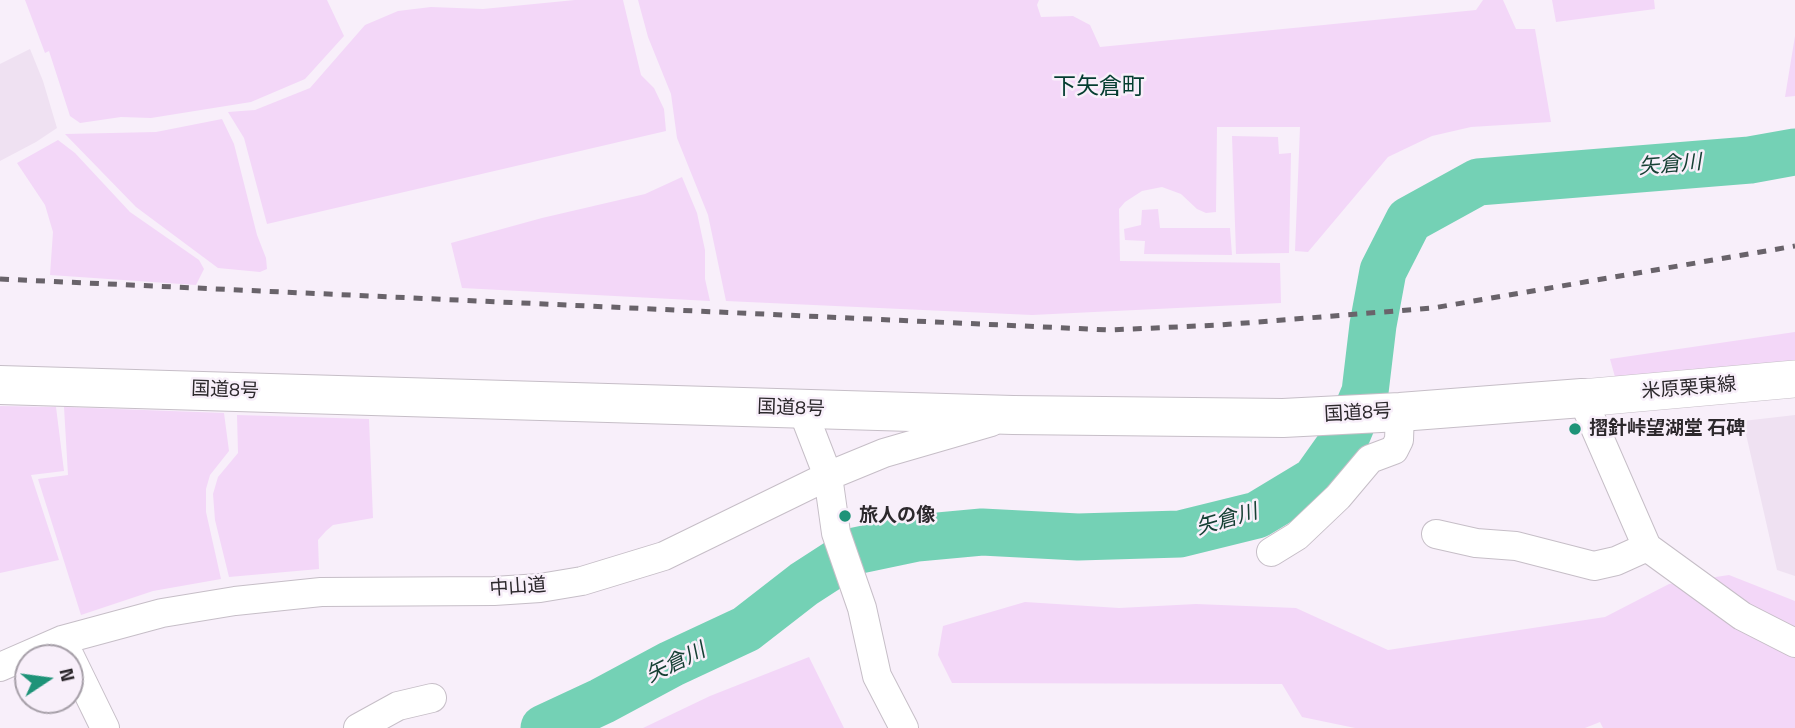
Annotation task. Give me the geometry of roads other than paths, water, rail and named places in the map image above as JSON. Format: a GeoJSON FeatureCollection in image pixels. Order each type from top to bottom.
{"type":"FeatureCollection","features":[{"type":"Feature","properties":{"kind":"highway","name":"国道8号"},"geometry":{"type":"LineString","coordinates":[[0,385],[1013,415],[1283,418],[1582,398]]}},
{"type":"Feature","properties":{"kind":"main road","name":"米原栗東線"},"geometry":{"type":"LineString","coordinates":[[1582,398],[1795,379]]}},
{"type":"Feature","properties":{"kind":"street"},"geometry":{"type":"LineString","coordinates":[[1582,398],[1647,547],[1742,616],[1795,643]]}},
{"type":"Feature","properties":{"kind":"street"},"geometry":{"type":"LineString","coordinates":[[802,409],[828,476],[836,533],[862,608],[877,676],[904,728]]}},
{"type":"Feature","properties":{"kind":"street"},"geometry":{"type":"LineString","coordinates":[[884,453],[898,426],[901,412]]}},
{"type":"Feature","properties":{"kind":"street"},"geometry":{"type":"LineString","coordinates":[[1271,552],[1297,536],[1338,498],[1370,459],[1394,450],[1399,440],[1396,412]]}},
{"type":"Feature","properties":{"kind":"street","name":"中山道"},"geometry":{"type":"LineString","coordinates":[[0,667],[62,640],[162,613],[285,594],[494,591],[582,582],[664,556],[828,476],[884,453],[1013,415]]}},
{"type":"Feature","properties":{"kind":"street"},"geometry":{"type":"LineString","coordinates":[[1436,534],[1476,543],[1516,546],[1594,566],[1616,561],[1647,547]]}},
{"type":"Feature","properties":{"kind":"street"},"geometry":{"type":"LineString","coordinates":[[62,640],[105,728]]}},
{"type":"Feature","properties":{"kind":"street"},"geometry":{"type":"LineString","coordinates":[[358,728],[398,706],[432,698]]}},
{"type":"Feature","properties":{"kind":"waterway","name":"矢倉川"},"geometry":{"type":"LineString","coordinates":[[544,728],[746,629],[804,584],[855,551],[917,538],[982,532],[1078,537],[1180,534],[1257,515],[1315,480],[1347,435],[1365,392],[1383,271],[1409,220],[1478,182],[1750,160],[1795,152]]}},
{"type":"Feature","properties":{"kind":"railway"},"geometry":{"type":"LineString","coordinates":[[0,279],[1110,330],[1220,325],[1433,308],[1795,246]]}},
{"type":"Feature","properties":{"kind":"place","name":"摺針峠望湖堂 石碑"},"geometry":{"type":"Point","coordinates":[1575,429]}},
{"type":"Feature","properties":{"kind":"place","name":"旅人の像"},"geometry":{"type":"Point","coordinates":[845,516]}},
{"type":"Feature","properties":{"kind":"district","name":"下矢倉町"},"geometry":{"type":"Point","coordinates":[1099,88]}}]}
